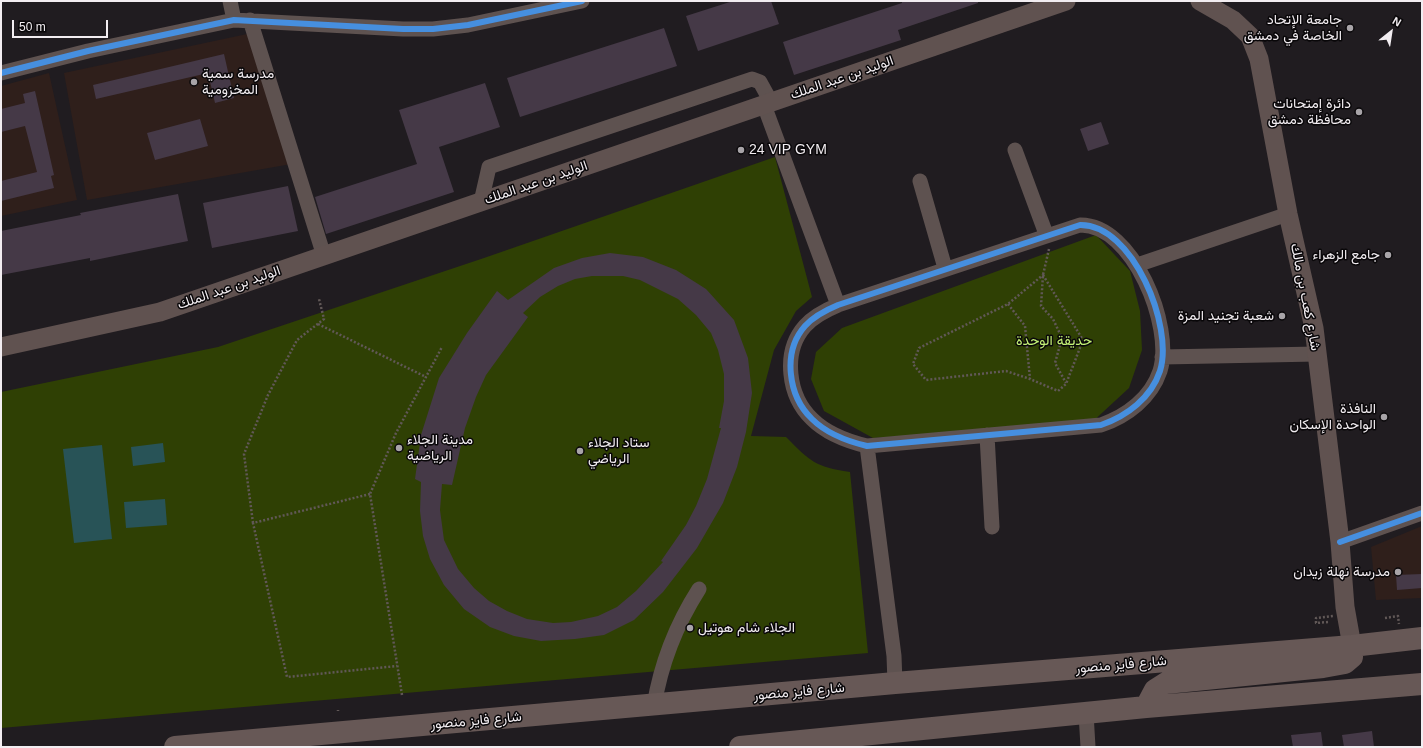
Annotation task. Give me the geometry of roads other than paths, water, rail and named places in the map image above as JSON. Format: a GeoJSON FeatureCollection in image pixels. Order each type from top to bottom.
{"type":"FeatureCollection","features":[{"type":"Feature","properties":{"kind":"highway","name":"شارع فايز منصور"},"geometry":{"type":"LineString","coordinates":[[175,747],[654,706],[895,683],[1352,646],[1422,638]]}},
{"type":"Feature","properties":{"kind":"highway"},"geometry":{"type":"LineString","coordinates":[[1146,707],[1151,695],[1166,683],[1323,667],[1346,663],[1352,657],[1352,646]]}},
{"type":"Feature","properties":{"kind":"highway"},"geometry":{"type":"LineString","coordinates":[[740,747],[1146,707],[1422,684]]}},
{"type":"Feature","properties":{"kind":"main road","name":"شارع كعب بن مالك"},"geometry":{"type":"LineString","coordinates":[[1200,1],[1233,20],[1250,36],[1259,59],[1288,214],[1305,283],[1314,328],[1340,542],[1347,615],[1352,646]]}},
{"type":"Feature","properties":{"kind":"main road","name":"الوليد بن عبد الملك"},"geometry":{"type":"LineString","coordinates":[[1,347],[160,312],[1061,2]]}},
{"type":"Feature","properties":{"kind":"street"},"geometry":{"type":"LineString","coordinates":[[230,1],[234,20]]}},
{"type":"Feature","properties":{"kind":"street"},"geometry":{"type":"LineString","coordinates":[[1,73],[88,51],[234,20],[403,29],[433,29],[468,25],[582,1]]}},
{"type":"Feature","properties":{"kind":"street"},"geometry":{"type":"LineString","coordinates":[[250,20],[324,256]]}},
{"type":"Feature","properties":{"kind":"street"},"geometry":{"type":"LineString","coordinates":[[481,202],[489,168],[752,79],[760,82],[838,305]]}},
{"type":"Feature","properties":{"kind":"street"},"geometry":{"type":"LineString","coordinates":[[1015,150],[1050,233]]}},
{"type":"Feature","properties":{"kind":"street"},"geometry":{"type":"LineString","coordinates":[[920,181],[945,268]]}},
{"type":"Feature","properties":{"kind":"street"},"geometry":{"type":"LineString","coordinates":[[1137,265],[1288,214]]}},
{"type":"Feature","properties":{"kind":"street"},"geometry":{"type":"LineString","coordinates":[[1080,225],[1094,226],[1105,232],[1137,265],[1144,276],[1152,299],[1160,332],[1162,357],[1155,382],[1147,393],[1130,411],[1112,422],[1101,425],[866,446],[833,434],[811,419],[802,408],[792,382],[792,353],[804,327],[820,314],[838,305],[1050,233],[1080,225]]}},
{"type":"Feature","properties":{"kind":"street"},"geometry":{"type":"LineString","coordinates":[[1162,357],[1317,354]]}},
{"type":"Feature","properties":{"kind":"street"},"geometry":{"type":"LineString","coordinates":[[987,435],[992,526]]}},
{"type":"Feature","properties":{"kind":"street"},"geometry":{"type":"LineString","coordinates":[[866,446],[894,656],[895,683]]}},
{"type":"Feature","properties":{"kind":"street"},"geometry":{"type":"LineString","coordinates":[[1340,542],[1422,513]]}},
{"type":"Feature","properties":{"kind":"street"},"geometry":{"type":"LineString","coordinates":[[654,706],[660,673],[672,639],[699,589]]}},
{"type":"Feature","properties":{"kind":"street"},"geometry":{"type":"LineString","coordinates":[[1086,713],[1088,747]]}},
{"type":"Feature","properties":{"kind":"water"},"geometry":{"type":"Polygon","coordinates":[[[163,443],[165,462],[133,466],[131,447],[163,443]]]}},
{"type":"Feature","properties":{"kind":"water"},"geometry":{"type":"Polygon","coordinates":[[[102,445],[112,539],[74,543],[63,449],[102,445]]]}},
{"type":"Feature","properties":{"kind":"water"},"geometry":{"type":"Polygon","coordinates":[[[165,499],[167,525],[126,528],[124,502],[165,499]]]}},
{"type":"Feature","properties":{"kind":"place","name":"جامعة الإتحاد الخاصة في دمشق"},"geometry":{"type":"Point","coordinates":[1350,28]}},
{"type":"Feature","properties":{"kind":"place","name":"مدرسة سمية المخزومية"},"geometry":{"type":"Point","coordinates":[194,82]}},
{"type":"Feature","properties":{"kind":"place","name":"دائرة إمتحانات محافظة دمشق"},"geometry":{"type":"Point","coordinates":[1359,112]}},
{"type":"Feature","properties":{"kind":"place","name":"24 VIP GYM"},"geometry":{"type":"Point","coordinates":[741,150]}},
{"type":"Feature","properties":{"kind":"place","name":"جامع الزهراء"},"geometry":{"type":"Point","coordinates":[1388,255]}},
{"type":"Feature","properties":{"kind":"place","name":"شعبة تجنيد المزة"},"geometry":{"type":"Point","coordinates":[1282,316]}},
{"type":"Feature","properties":{"kind":"place","name":"النافذة الواحدة الإسكان"},"geometry":{"type":"Point","coordinates":[1384,417]}},
{"type":"Feature","properties":{"kind":"place","name":"مدينة الجلاء الرياضية"},"geometry":{"type":"Point","coordinates":[399,448]}},
{"type":"Feature","properties":{"kind":"place","name":"ستاد الجلاء الرياضي"},"geometry":{"type":"Point","coordinates":[580,451]}},
{"type":"Feature","properties":{"kind":"place","name":"مدرسة نهلة زيدان"},"geometry":{"type":"Point","coordinates":[1398,572]}},
{"type":"Feature","properties":{"kind":"place","name":"الجلاء شام هوتيل"},"geometry":{"type":"Point","coordinates":[690,628]}},
{"type":"Feature","properties":{"kind":"park label","name":"حديقة الوحدة"},"geometry":{"type":"Point","coordinates":[1054,341]}}]}
